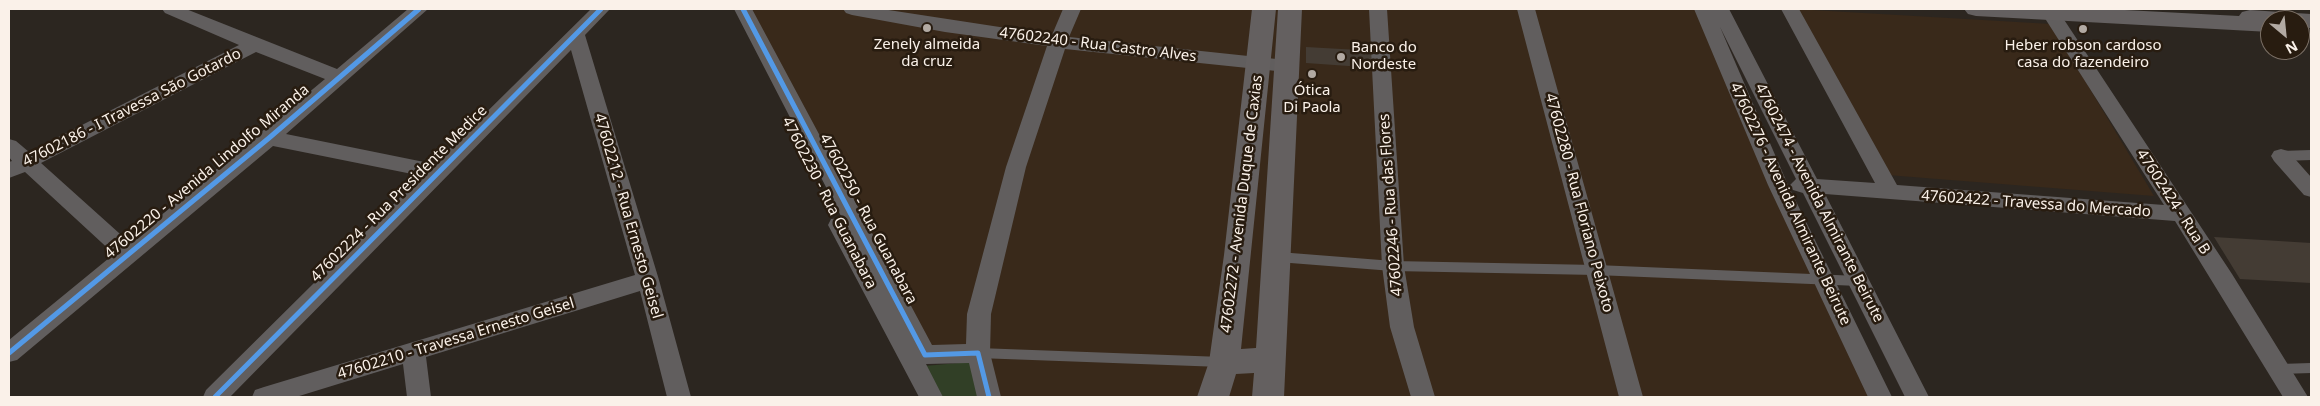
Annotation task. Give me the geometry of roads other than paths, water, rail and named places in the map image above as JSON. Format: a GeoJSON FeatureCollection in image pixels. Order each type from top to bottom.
{"type":"FeatureCollection","features":[{"type":"Feature","properties":{"kind":"street"},"geometry":{"type":"LineString","coordinates":[[171,9],[338,78]]}},
{"type":"Feature","properties":{"kind":"street","name":"47602220 - Avenida Lindolfo Miranda"},"geometry":{"type":"LineString","coordinates":[[9,353],[269,138],[419,9]]}},
{"type":"Feature","properties":{"kind":"street","name":"47602224 - Rua Presidente Medice"},"geometry":{"type":"LineString","coordinates":[[215,397],[601,9]]}},
{"type":"Feature","properties":{"kind":"street","name":"47602230 - Rua Guanabara"},"geometry":{"type":"LineString","coordinates":[[729,9],[744,33],[812,174],[917,357],[931,397]]}},
{"type":"Feature","properties":{"kind":"street","name":"47602250 - Rua Guanabara"},"geometry":{"type":"LineString","coordinates":[[742,9],[917,357]]}},
{"type":"Feature","properties":{"kind":"street","name":"47602240 - Rua Castro Alves"},"geometry":{"type":"LineString","coordinates":[[852,9],[945,26],[1058,42],[1286,66]]}},
{"type":"Feature","properties":{"kind":"street"},"geometry":{"type":"LineString","coordinates":[[989,397],[978,353],[979,314],[1014,177],[1058,42],[1072,9]]}},
{"type":"Feature","properties":{"kind":"street","name":"47602272 - Avenida Duque de Caxias"},"geometry":{"type":"LineString","coordinates":[[1214,397],[1224,362],[1238,255],[1264,9]]}},
{"type":"Feature","properties":{"kind":"street","name":"47602272 - Avenida Duque de Caxias"},"geometry":{"type":"LineString","coordinates":[[1268,397],[1290,9]]}},
{"type":"Feature","properties":{"kind":"street","name":"47602246 - Rua das Flores"},"geometry":{"type":"LineString","coordinates":[[1378,9],[1393,266],[1402,327],[1423,397]]}},
{"type":"Feature","properties":{"kind":"street","name":"47602280 - Rua Floriano Peixoto"},"geometry":{"type":"LineString","coordinates":[[1526,9],[1631,397]]}},
{"type":"Feature","properties":{"kind":"street","name":"47602276 - Avenida Almirante Beirute"},"geometry":{"type":"LineString","coordinates":[[1703,9],[1778,185],[1822,280],[1880,397]]}},
{"type":"Feature","properties":{"kind":"street","name":"47602474 - Avenida Almirante Beirute"},"geometry":{"type":"LineString","coordinates":[[1720,9],[1918,397]]}},
{"type":"Feature","properties":{"kind":"street"},"geometry":{"type":"LineString","coordinates":[[1790,9],[1891,193]]}},
{"type":"Feature","properties":{"kind":"street"},"geometry":{"type":"LineString","coordinates":[[1976,9],[2103,11],[2311,21]]}},
{"type":"Feature","properties":{"kind":"street","name":"47602424 - Rua B"},"geometry":{"type":"LineString","coordinates":[[2050,11],[2280,369],[2296,397]]}},
{"type":"Feature","properties":{"kind":"street"},"geometry":{"type":"LineString","coordinates":[[2103,11],[2260,24]]}},
{"type":"Feature","properties":{"kind":"street","name":"47602212 - Rua Ernesto Geisel"},"geometry":{"type":"LineString","coordinates":[[576,35],[648,280],[679,397]]}},
{"type":"Feature","properties":{"kind":"street","name":"47602186 - I Travessa São Gotardo"},"geometry":{"type":"LineString","coordinates":[[18,166],[255,45]]}},
{"type":"Feature","properties":{"kind":"street"},"geometry":{"type":"LineString","coordinates":[[269,138],[438,172]]}},
{"type":"Feature","properties":{"kind":"street"},"geometry":{"type":"LineString","coordinates":[[9,146],[18,166],[128,254]]}},
{"type":"Feature","properties":{"kind":"street"},"geometry":{"type":"LineString","coordinates":[[2281,156],[2311,190]]}},
{"type":"Feature","properties":{"kind":"street","name":"47602422 - Travessa do Mercado"},"geometry":{"type":"LineString","coordinates":[[1778,185],[2181,214]]}},
{"type":"Feature","properties":{"kind":"street","name":"47602210 - Travessa Ernesto Geisel"},"geometry":{"type":"LineString","coordinates":[[264,397],[648,280]]}},
{"type":"Feature","properties":{"kind":"street"},"geometry":{"type":"LineString","coordinates":[[414,352],[419,397]]}},
{"type":"Feature","properties":{"kind":"street"},"geometry":{"type":"LineString","coordinates":[[917,357],[978,353]]}},
{"type":"Feature","properties":{"kind":"street"},"geometry":{"type":"LineString","coordinates":[[1224,362],[1269,360]]}},
{"type":"Feature","properties":{"kind":"lane"},"geometry":{"type":"LineString","coordinates":[[2281,156],[2311,155]]}},
{"type":"Feature","properties":{"kind":"lane"},"geometry":{"type":"LineString","coordinates":[[1275,256],[1393,266],[1596,270],[1859,280]]}},
{"type":"Feature","properties":{"kind":"lane"},"geometry":{"type":"LineString","coordinates":[[978,353],[1224,362]]}},
{"type":"Feature","properties":{"kind":"lane"},"geometry":{"type":"LineString","coordinates":[[2280,369],[2311,368]]}},
{"type":"Feature","properties":{"kind":"place","name":"Zenely almeida da cruz"},"geometry":{"type":"Point","coordinates":[927,28]}},
{"type":"Feature","properties":{"kind":"place","name":"Heber robson cardoso casa do fazendeiro"},"geometry":{"type":"Point","coordinates":[2083,29]}},
{"type":"Feature","properties":{"kind":"place","name":"Banco do Nordeste"},"geometry":{"type":"Point","coordinates":[1341,57]}},
{"type":"Feature","properties":{"kind":"place","name":"Ótica Di Paola"},"geometry":{"type":"Point","coordinates":[1312,74]}}]}
